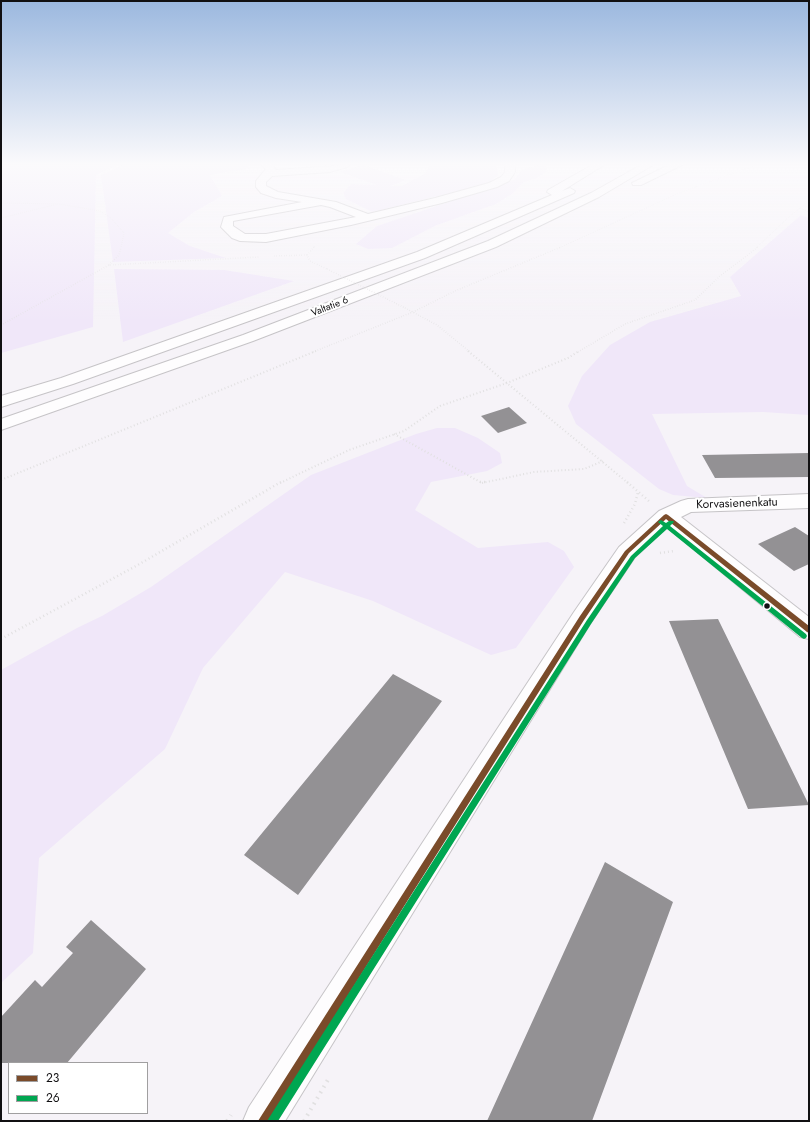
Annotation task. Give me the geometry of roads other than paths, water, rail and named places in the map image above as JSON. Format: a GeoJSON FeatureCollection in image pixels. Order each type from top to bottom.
{"type":"FeatureCollection","features":[{"type":"Feature","properties":{"kind":"main road"},"geometry":{"type":"LineString","coordinates":[[237,217],[228,219],[227,227],[236,235],[244,238],[266,238],[351,222],[364,217]]}},
{"type":"Feature","properties":{"kind":"main road","name":"Valtatie 6"},"geometry":{"type":"LineString","coordinates":[[1,402],[222,328],[421,255],[510,217]]}},
{"type":"Feature","properties":{"kind":"main road","name":"Valtatie 6"},"geometry":{"type":"LineString","coordinates":[[1,425],[248,338],[393,284],[492,244],[548,217]]}},
{"type":"Feature","properties":{"kind":"main road","name":"Korvasienenkatu"},"geometry":{"type":"LineString","coordinates":[[264,1121],[582,618],[627,552],[666,516],[688,506],[809,501]]}},
{"type":"Feature","properties":{"kind":"main road"},"geometry":{"type":"LineString","coordinates":[[666,516],[809,630]]}}]}
